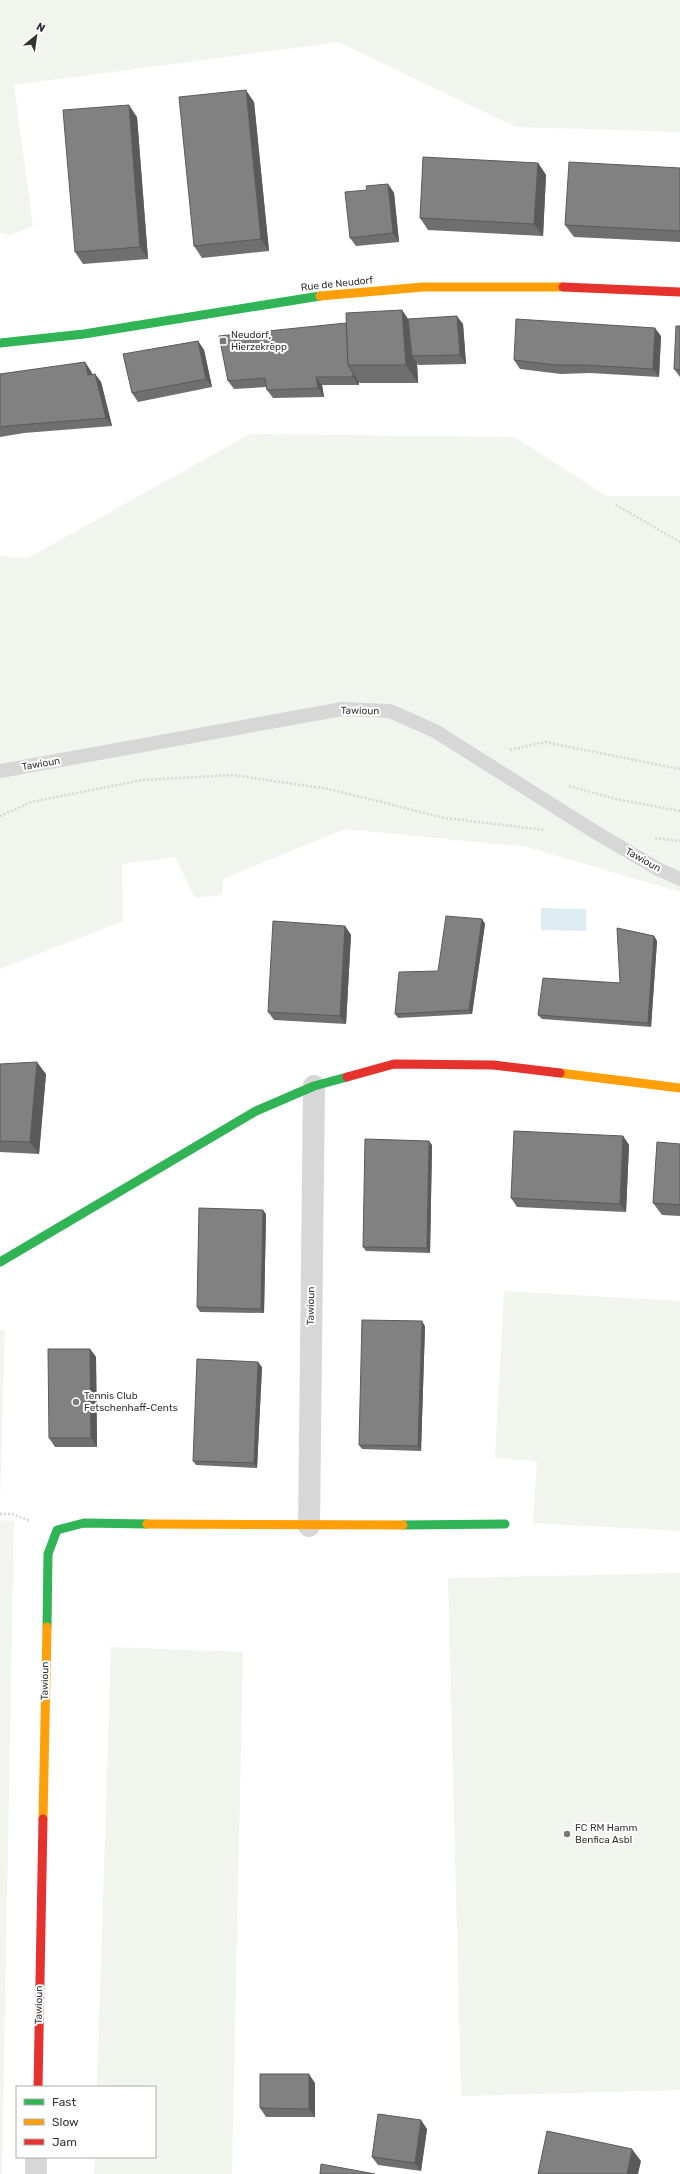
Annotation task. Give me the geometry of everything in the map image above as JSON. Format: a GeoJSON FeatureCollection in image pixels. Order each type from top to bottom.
{"type":"FeatureCollection","features":[{"type":"Feature","properties":{"kind":"street","name":"Rue de Neudorf"},"geometry":{"type":"LineString","coordinates":[[0,343],[88,335],[298,299],[445,286],[572,286],[680,292]]}},
{"type":"Feature","properties":{"kind":"street"},"geometry":{"type":"LineString","coordinates":[[0,1262],[256,1112],[314,1086],[394,1064],[493,1065],[680,1088]]}},
{"type":"Feature","properties":{"kind":"street","name":"Tawioun"},"geometry":{"type":"LineString","coordinates":[[309,1526],[314,1086]]}},
{"type":"Feature","properties":{"kind":"street","name":"Tawioun"},"geometry":{"type":"LineString","coordinates":[[38,2086],[48,1554],[58,1530],[84,1523],[309,1526],[505,1524]]}},
{"type":"Feature","properties":{"kind":"street"},"geometry":{"type":"LineString","coordinates":[[36,2158],[36,2174]]}},
{"type":"Feature","properties":{"kind":"lane","name":"Tawioun"},"geometry":{"type":"LineString","coordinates":[[0,771],[342,709],[390,711],[435,731],[595,832],[658,869],[680,879]]}},
{"type":"Feature","properties":{"kind":"path"},"geometry":{"type":"LineString","coordinates":[[616,505],[680,542]]}},
{"type":"Feature","properties":{"kind":"path"},"geometry":{"type":"LineString","coordinates":[[477,758],[545,742],[680,769]]}},
{"type":"Feature","properties":{"kind":"path"},"geometry":{"type":"LineString","coordinates":[[0,816],[31,802],[142,780],[232,775],[329,789],[445,818],[552,830]]}},
{"type":"Feature","properties":{"kind":"path"},"geometry":{"type":"LineString","coordinates":[[564,784],[616,799],[680,812]]}},
{"type":"Feature","properties":{"kind":"shaded area"},"geometry":{"type":"Polygon","coordinates":[[[0,0],[680,0],[680,132],[516,127],[338,42],[14,85],[33,226],[11,235],[0,233],[0,0]]]}},
{"type":"Feature","properties":{"kind":"shaded area"},"geometry":{"type":"Polygon","coordinates":[[[250,434],[514,437],[607,496],[680,496],[680,892],[527,847],[345,829],[223,879],[222,895],[195,898],[175,857],[122,864],[123,921],[0,969],[0,556],[28,558],[250,434]]]}},
{"type":"Feature","properties":{"kind":"shaded area"},"geometry":{"type":"Polygon","coordinates":[[[541,908],[586,909],[586,931],[541,930],[541,908]]]}},
{"type":"Feature","properties":{"kind":"shaded area"},"geometry":{"type":"Polygon","coordinates":[[[504,1291],[680,1301],[680,1531],[533,1523],[537,1461],[495,1458],[504,1291]]]}},
{"type":"Feature","properties":{"kind":"shaded area"},"geometry":{"type":"Polygon","coordinates":[[[0,1330],[5,1330],[0,1501],[0,1330]]]}},
{"type":"Feature","properties":{"kind":"shaded area"},"geometry":{"type":"Polygon","coordinates":[[[0,1520],[14,1521],[2,2174],[0,2174],[0,1520]]]}},
{"type":"Feature","properties":{"kind":"shaded area","name":"FC RM Hamm Benfica Asbl"},"geometry":{"type":"Polygon","coordinates":[[[680,1573],[680,2090],[461,2096],[448,1578],[680,1573]]]}},
{"type":"Feature","properties":{"kind":"shaded area"},"geometry":{"type":"Polygon","coordinates":[[[111,1647],[243,1652],[232,2174],[94,2174],[95,2158],[156,2158],[156,2086],[97,2086],[111,1647]]]}},
{"type":"Feature","properties":{"kind":"building"},"geometry":{"type":"Polygon","coordinates":[[[246,90],[261,239],[194,246],[179,97],[246,90]]]}},
{"type":"Feature","properties":{"kind":"building"},"geometry":{"type":"Polygon","coordinates":[[[129,105],[140,247],[75,252],[63,110],[129,105]]]}},
{"type":"Feature","properties":{"kind":"building"},"geometry":{"type":"Polygon","coordinates":[[[423,157],[538,163],[534,224],[420,218],[423,157]]]}},
{"type":"Feature","properties":{"kind":"building"},"geometry":{"type":"Polygon","coordinates":[[[569,162],[680,168],[680,231],[565,225],[569,162]]]}},
{"type":"Feature","properties":{"kind":"building"},"geometry":{"type":"Polygon","coordinates":[[[388,184],[393,233],[350,238],[345,192],[367,190],[366,186],[388,184]]]}},
{"type":"Feature","properties":{"kind":"building"},"geometry":{"type":"Polygon","coordinates":[[[402,310],[406,365],[348,365],[346,313],[402,310]]]}},
{"type":"Feature","properties":{"kind":"building"},"geometry":{"type":"Polygon","coordinates":[[[457,316],[460,355],[412,356],[408,319],[457,316]]]}},
{"type":"Feature","properties":{"kind":"building"},"geometry":{"type":"Polygon","coordinates":[[[516,319],[655,328],[653,369],[555,365],[514,360],[516,319]]]}},
{"type":"Feature","properties":{"kind":"building"},"geometry":{"type":"Polygon","coordinates":[[[346,323],[348,365],[353,373],[353,377],[316,377],[318,388],[267,390],[265,378],[228,381],[219,336],[346,323]]]}},
{"type":"Feature","properties":{"kind":"building"},"geometry":{"type":"Polygon","coordinates":[[[676,326],[680,326],[680,370],[674,369],[676,326]]]}},
{"type":"Feature","properties":{"kind":"building"},"geometry":{"type":"Polygon","coordinates":[[[198,341],[206,379],[132,393],[123,354],[198,341]]]}},
{"type":"Feature","properties":{"kind":"building"},"geometry":{"type":"Polygon","coordinates":[[[85,362],[88,375],[95,374],[106,418],[0,427],[0,374],[85,362]]]}},
{"type":"Feature","properties":{"kind":"building"},"geometry":{"type":"Polygon","coordinates":[[[446,916],[482,919],[469,1010],[395,1014],[399,972],[438,971],[446,916]]]}},
{"type":"Feature","properties":{"kind":"building"},"geometry":{"type":"Polygon","coordinates":[[[273,921],[345,926],[340,1016],[268,1012],[273,921]]]}},
{"type":"Feature","properties":{"kind":"building"},"geometry":{"type":"Polygon","coordinates":[[[617,928],[654,936],[648,1023],[538,1015],[543,978],[620,983],[617,928]]]}},
{"type":"Feature","properties":{"kind":"building"},"geometry":{"type":"Polygon","coordinates":[[[37,1062],[30,1142],[0,1141],[0,1064],[37,1062]]]}},
{"type":"Feature","properties":{"kind":"building"},"geometry":{"type":"Polygon","coordinates":[[[514,1131],[623,1136],[620,1204],[511,1198],[514,1131]]]}},
{"type":"Feature","properties":{"kind":"building"},"geometry":{"type":"Polygon","coordinates":[[[365,1139],[429,1141],[427,1248],[363,1247],[365,1139]]]}},
{"type":"Feature","properties":{"kind":"building"},"geometry":{"type":"Polygon","coordinates":[[[657,1142],[680,1144],[680,1205],[653,1203],[657,1142]]]}},
{"type":"Feature","properties":{"kind":"building"},"geometry":{"type":"Polygon","coordinates":[[[199,1208],[263,1210],[261,1309],[197,1307],[199,1208]]]}},
{"type":"Feature","properties":{"kind":"building"},"geometry":{"type":"Polygon","coordinates":[[[362,1320],[422,1321],[418,1446],[359,1445],[362,1320]]]}},
{"type":"Feature","properties":{"kind":"building","name":"Tennis Club Fetschenhaff-Cents"},"geometry":{"type":"Polygon","coordinates":[[[48,1349],[90,1349],[91,1438],[49,1438],[48,1349]]]}},
{"type":"Feature","properties":{"kind":"building"},"geometry":{"type":"Polygon","coordinates":[[[197,1359],[258,1362],[254,1463],[193,1461],[197,1359]]]}},
{"type":"Feature","properties":{"kind":"building"},"geometry":{"type":"Polygon","coordinates":[[[260,2074],[309,2074],[309,2109],[260,2108],[260,2074]]]}},
{"type":"Feature","properties":{"kind":"building"},"geometry":{"type":"Polygon","coordinates":[[[378,2114],[421,2120],[415,2163],[372,2157],[378,2114]]]}},
{"type":"Feature","properties":{"kind":"building"},"geometry":{"type":"Polygon","coordinates":[[[547,2131],[632,2149],[627,2174],[538,2174],[547,2131]]]}},
{"type":"Feature","properties":{"kind":"building"},"geometry":{"type":"Polygon","coordinates":[[[321,2164],[375,2174],[320,2174],[321,2164]]]}},
{"type":"Feature","properties":{"kind":"traffic: fast"},"geometry":{"type":"LineString","coordinates":[[0,343],[84,334],[320,296]]}},
{"type":"Feature","properties":{"kind":"traffic: fast"},"geometry":{"type":"LineString","coordinates":[[0,1262],[256,1111],[314,1086],[347,1077]]}},
{"type":"Feature","properties":{"kind":"traffic: fast"},"geometry":{"type":"LineString","coordinates":[[47,1627],[48,1554],[57,1530],[84,1523],[147,1524]]}},
{"type":"Feature","properties":{"kind":"traffic: fast"},"geometry":{"type":"LineString","coordinates":[[403,1525],[505,1524]]}},
{"type":"Feature","properties":{"kind":"traffic: slow"},"geometry":{"type":"LineString","coordinates":[[320,296],[423,287],[563,287]]}},
{"type":"Feature","properties":{"kind":"traffic: slow"},"geometry":{"type":"LineString","coordinates":[[560,1073],[680,1088]]}},
{"type":"Feature","properties":{"kind":"traffic: slow"},"geometry":{"type":"LineString","coordinates":[[147,1524],[403,1525]]}},
{"type":"Feature","properties":{"kind":"traffic: slow"},"geometry":{"type":"LineString","coordinates":[[43,1819],[47,1627]]}},
{"type":"Feature","properties":{"kind":"traffic: jam"},"geometry":{"type":"LineString","coordinates":[[563,287],[680,292]]}},
{"type":"Feature","properties":{"kind":"traffic: jam"},"geometry":{"type":"LineString","coordinates":[[347,1077],[394,1064],[493,1065],[560,1073]]}},
{"type":"Feature","properties":{"kind":"traffic: jam"},"geometry":{"type":"LineString","coordinates":[[38,2086],[43,1819]]}},
{"type":"Feature","properties":{"kind":"place","name":"Neudorf, Hierzekrëpp"},"geometry":{"type":"Point","coordinates":[223,341]}},
{"type":"Feature","properties":{"kind":"place","name":"Tennis Club Fetschenhaff-Cents"},"geometry":{"type":"Point","coordinates":[76,1402]}},
{"type":"Feature","properties":{"kind":"place","name":"FC RM Hamm Benfica Asbl"},"geometry":{"type":"Point","coordinates":[567,1834]}}]}
